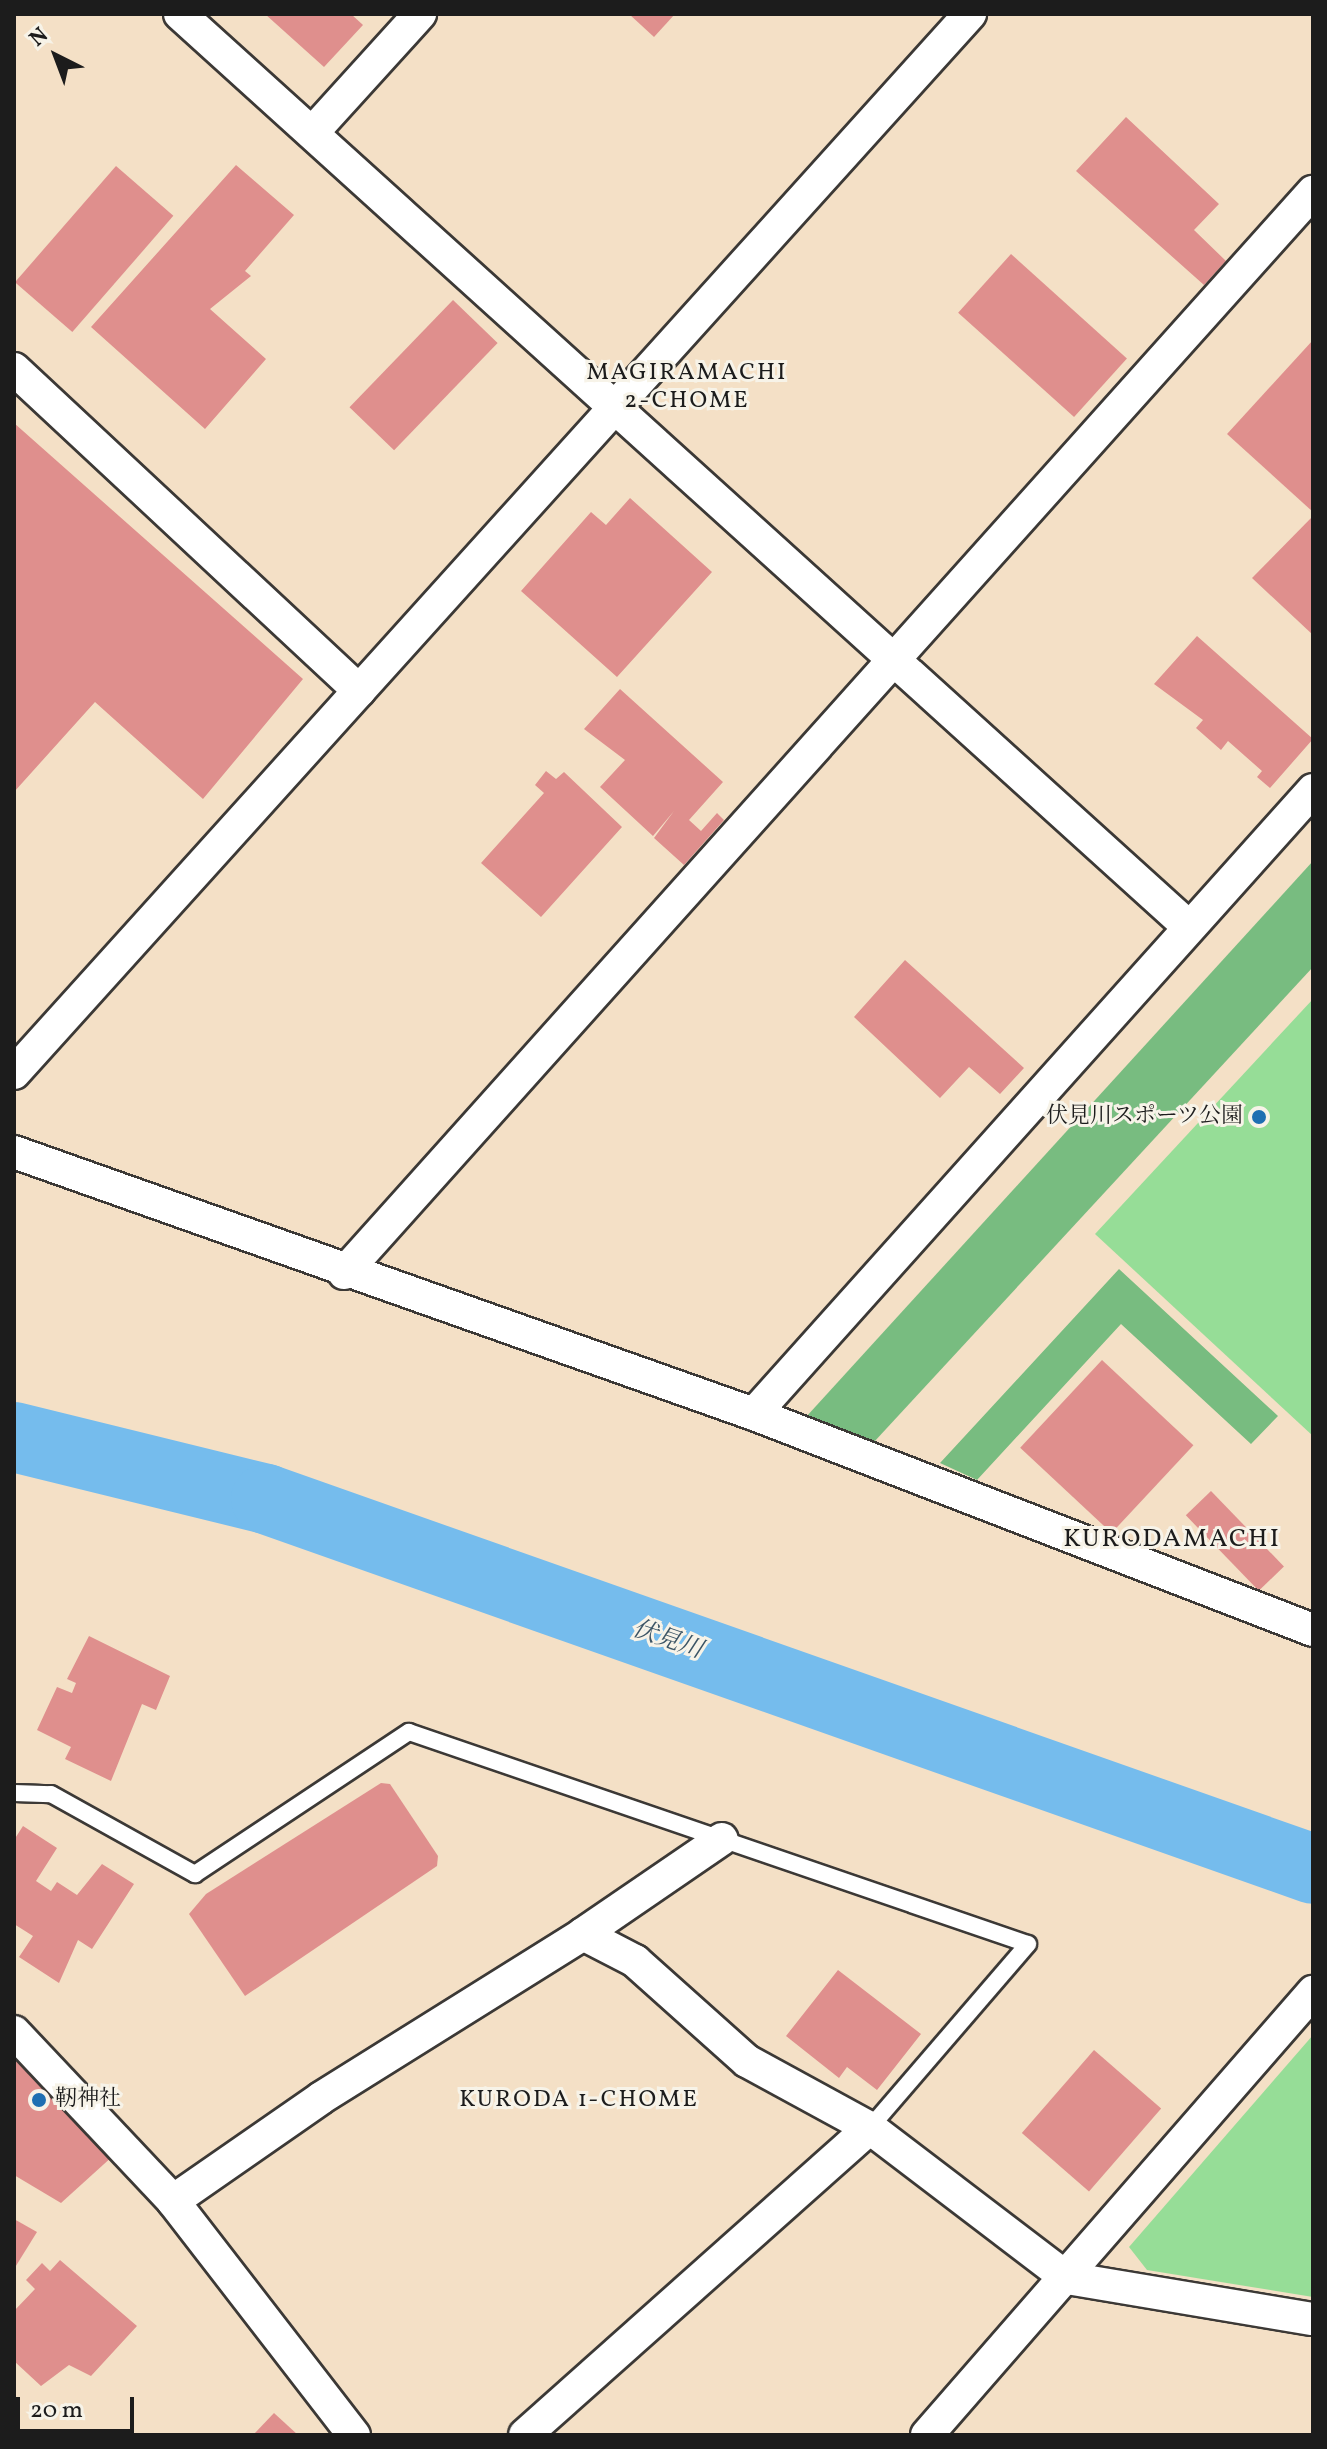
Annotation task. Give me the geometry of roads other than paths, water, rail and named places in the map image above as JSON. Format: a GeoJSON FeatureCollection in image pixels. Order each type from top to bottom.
{"type":"FeatureCollection","features":[{"type":"Feature","properties":{"kind":"street"},"geometry":{"type":"LineString","coordinates":[[180,14],[1189,927]]}},
{"type":"Feature","properties":{"kind":"street"},"geometry":{"type":"LineString","coordinates":[[312,133],[420,14]]}},
{"type":"Feature","properties":{"kind":"street"},"geometry":{"type":"LineString","coordinates":[[14,1073],[970,14]]}},
{"type":"Feature","properties":{"kind":"street"},"geometry":{"type":"LineString","coordinates":[[344,1273],[1313,192]]}},
{"type":"Feature","properties":{"kind":"street"},"geometry":{"type":"LineString","coordinates":[[14,369],[359,691]]}},
{"type":"Feature","properties":{"kind":"street"},"geometry":{"type":"LineString","coordinates":[[754,1414],[1313,790]]}},
{"type":"Feature","properties":{"kind":"street"},"geometry":{"type":"LineString","coordinates":[[14,1152],[344,1273],[754,1414],[1313,1630]]}},
{"type":"Feature","properties":{"kind":"street"},"geometry":{"type":"LineString","coordinates":[[173,2201],[321,2098],[583,1934],[722,1839]]}},
{"type":"Feature","properties":{"kind":"street"},"geometry":{"type":"LineString","coordinates":[[583,1934],[635,1961],[747,2061],[870,2128],[1067,2278],[1313,2319]]}},
{"type":"Feature","properties":{"kind":"street"},"geometry":{"type":"LineString","coordinates":[[927,2435],[1067,2278],[1313,1992]]}},
{"type":"Feature","properties":{"kind":"street"},"geometry":{"type":"LineString","coordinates":[[14,2032],[173,2201],[354,2435]]}},
{"type":"Feature","properties":{"kind":"street"},"geometry":{"type":"LineString","coordinates":[[525,2435],[870,2128]]}},
{"type":"Feature","properties":{"kind":"lane"},"geometry":{"type":"LineString","coordinates":[[14,1793],[51,1794],[195,1874],[409,1732],[1028,1944],[870,2128]]}},
{"type":"Feature","properties":{"kind":"waterway","name":"伏見川"},"geometry":{"type":"LineString","coordinates":[[14,1437],[266,1499],[1313,1869]]}},
{"type":"Feature","properties":{"kind":"place","name":"伏見川スポーツ公園"},"geometry":{"type":"Point","coordinates":[1259,1117]}},
{"type":"Feature","properties":{"kind":"place","name":"靭神社"},"geometry":{"type":"Point","coordinates":[39,2100]}},
{"type":"Feature","properties":{"kind":"district","name":"MAGIRAMACHI 2-CHOME"},"geometry":{"type":"Point","coordinates":[687,388]}},
{"type":"Feature","properties":{"kind":"district","name":"KURODAMACHI"},"geometry":{"type":"Point","coordinates":[1172,1540]}},
{"type":"Feature","properties":{"kind":"district","name":"KURODA 1-CHOME"},"geometry":{"type":"Point","coordinates":[579,2101]}}]}
